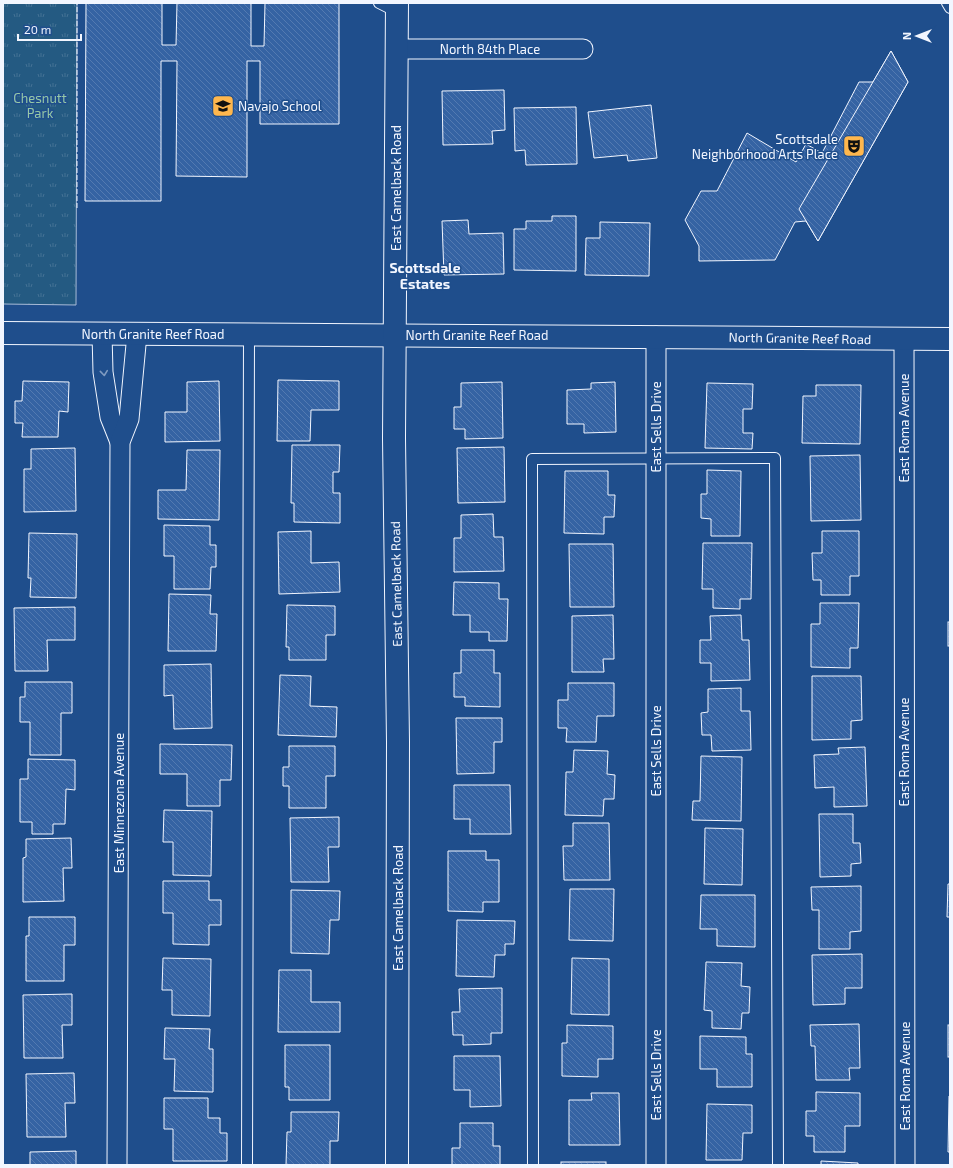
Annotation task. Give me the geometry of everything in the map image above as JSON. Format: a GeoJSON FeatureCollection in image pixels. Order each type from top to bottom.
{"type":"FeatureCollection","features":[{"type":"Feature","properties":{"kind":"main road","name":"East Camelback Road"},"geometry":{"type":"LineString","coordinates":[[391,6],[396,49],[395,334],[398,742],[397,1165]]}},
{"type":"Feature","properties":{"kind":"main road","name":"North Granite Reef Road"},"geometry":{"type":"LineString","coordinates":[[3,333],[395,334],[950,339]]}},
{"type":"Feature","properties":{"kind":"street","name":"North 84th Place"},"geometry":{"type":"LineString","coordinates":[[396,49],[583,48]]}},
{"type":"Feature","properties":{"kind":"street","name":"East Minnezona Avenue"},"geometry":{"type":"LineString","coordinates":[[102,334],[103,372],[110,417],[120,442]]}},
{"type":"Feature","properties":{"kind":"street","name":"East Minnezona Avenue"},"geometry":{"type":"LineString","coordinates":[[117,1165],[120,442],[129,419],[137,334]]}},
{"type":"Feature","properties":{"kind":"street","name":"East Sells Drive"},"geometry":{"type":"LineString","coordinates":[[656,336],[656,1165]]}},
{"type":"Feature","properties":{"kind":"street","name":"East Roma Avenue"},"geometry":{"type":"LineString","coordinates":[[904,339],[905,1165]]}},
{"type":"Feature","properties":{"kind":"lane"},"geometry":{"type":"LineString","coordinates":[[947,3],[950,8]]}},
{"type":"Feature","properties":{"kind":"lane"},"geometry":{"type":"LineString","coordinates":[[248,334],[248,1165]]}},
{"type":"Feature","properties":{"kind":"lane"},"geometry":{"type":"LineString","coordinates":[[533,1165],[532,459],[656,458],[775,458],[778,1165]]}},
{"type":"Feature","properties":{"kind":"green space","name":"Chesnutt Park"},"geometry":{"type":"Polygon","coordinates":[[[3,3],[77,3],[76,305],[3,304],[3,3]]]}},
{"type":"Feature","properties":{"kind":"building"},"geometry":{"type":"Polygon","coordinates":[[[86,3],[162,3],[162,45],[176,45],[177,3],[251,3],[251,46],[264,46],[265,3],[339,3],[339,124],[260,124],[260,61],[247,61],[247,177],[176,176],[177,61],[161,61],[161,201],[85,201],[86,3]]]}},
{"type":"Feature","properties":{"kind":"building"},"geometry":{"type":"Polygon","coordinates":[[[891,51],[908,82],[818,241],[806,221],[795,222],[775,260],[699,261],[699,246],[685,220],[701,191],[717,191],[747,133],[796,162],[806,144],[822,153],[859,82],[873,82],[891,51]]]}},
{"type":"Feature","properties":{"kind":"building","name":"Scottsdale Neighborhood Arts Place"},"geometry":{"type":"Polygon","coordinates":[[[891,51],[908,82],[818,241],[799,209],[891,51]]]}},
{"type":"Feature","properties":{"kind":"building"},"geometry":{"type":"Polygon","coordinates":[[[504,90],[505,130],[492,131],[493,144],[443,145],[442,91],[504,90]]]}},
{"type":"Feature","properties":{"kind":"building"},"geometry":{"type":"Polygon","coordinates":[[[651,105],[657,158],[628,161],[627,155],[594,158],[588,112],[651,105]]]}},
{"type":"Feature","properties":{"kind":"building"},"geometry":{"type":"Polygon","coordinates":[[[576,107],[577,164],[526,165],[525,150],[515,151],[514,108],[576,107]]]}},
{"type":"Feature","properties":{"kind":"building"},"geometry":{"type":"Polygon","coordinates":[[[552,216],[576,216],[576,271],[514,270],[514,229],[526,229],[526,221],[552,221],[552,216]]]}},
{"type":"Feature","properties":{"kind":"building"},"geometry":{"type":"Polygon","coordinates":[[[468,220],[469,234],[503,233],[504,274],[444,275],[442,221],[468,220]]]}},
{"type":"Feature","properties":{"kind":"building"},"geometry":{"type":"Polygon","coordinates":[[[600,222],[650,223],[649,276],[585,275],[586,238],[600,238],[600,222]]]}},
{"type":"Feature","properties":{"kind":"building"},"geometry":{"type":"Polygon","coordinates":[[[278,380],[339,381],[339,410],[311,410],[310,441],[277,441],[278,380]]]}},
{"type":"Feature","properties":{"kind":"building"},"geometry":{"type":"Polygon","coordinates":[[[23,381],[69,382],[68,412],[59,411],[58,437],[22,437],[23,423],[15,423],[15,401],[22,401],[23,381]]]}},
{"type":"Feature","properties":{"kind":"building"},"geometry":{"type":"Polygon","coordinates":[[[219,381],[220,441],[165,442],[165,412],[187,412],[187,382],[219,381]]]}},
{"type":"Feature","properties":{"kind":"building"},"geometry":{"type":"Polygon","coordinates":[[[502,382],[503,438],[465,439],[465,429],[454,429],[454,407],[461,407],[461,383],[502,382]]]}},
{"type":"Feature","properties":{"kind":"building"},"geometry":{"type":"Polygon","coordinates":[[[615,382],[616,432],[584,433],[584,424],[567,424],[567,390],[591,389],[591,383],[615,382]]]}},
{"type":"Feature","properties":{"kind":"building"},"geometry":{"type":"Polygon","coordinates":[[[707,383],[753,384],[752,409],[743,409],[743,433],[753,433],[752,449],[705,448],[707,383]]]}},
{"type":"Feature","properties":{"kind":"building"},"geometry":{"type":"Polygon","coordinates":[[[816,385],[861,385],[860,444],[802,443],[803,396],[816,396],[816,385]]]}},
{"type":"Feature","properties":{"kind":"building"},"geometry":{"type":"Polygon","coordinates":[[[292,445],[340,445],[339,472],[333,472],[333,493],[340,493],[340,523],[294,522],[294,503],[291,503],[292,445]]]}},
{"type":"Feature","properties":{"kind":"building"},"geometry":{"type":"Polygon","coordinates":[[[504,447],[505,502],[458,503],[457,448],[504,447]]]}},
{"type":"Feature","properties":{"kind":"building"},"geometry":{"type":"Polygon","coordinates":[[[75,448],[76,511],[24,512],[24,469],[31,469],[31,449],[75,448]]]}},
{"type":"Feature","properties":{"kind":"building"},"geometry":{"type":"Polygon","coordinates":[[[187,450],[220,450],[219,520],[158,519],[158,490],[186,490],[187,450]]]}},
{"type":"Feature","properties":{"kind":"building"},"geometry":{"type":"Polygon","coordinates":[[[860,455],[861,520],[811,521],[810,456],[860,455]]]}},
{"type":"Feature","properties":{"kind":"building"},"geometry":{"type":"Polygon","coordinates":[[[707,470],[741,471],[740,536],[711,536],[711,519],[701,518],[701,494],[707,494],[707,470]]]}},
{"type":"Feature","properties":{"kind":"building"},"geometry":{"type":"Polygon","coordinates":[[[565,471],[608,471],[608,495],[615,495],[614,517],[604,517],[604,534],[564,533],[565,471]]]}},
{"type":"Feature","properties":{"kind":"building"},"geometry":{"type":"Polygon","coordinates":[[[493,514],[494,537],[503,537],[504,571],[454,572],[454,538],[461,538],[461,515],[493,514]]]}},
{"type":"Feature","properties":{"kind":"building"},"geometry":{"type":"Polygon","coordinates":[[[164,525],[210,526],[210,545],[216,545],[216,567],[211,567],[210,589],[174,589],[174,556],[164,556],[164,525]]]}},
{"type":"Feature","properties":{"kind":"building"},"geometry":{"type":"Polygon","coordinates":[[[311,531],[311,563],[339,562],[340,592],[279,594],[278,532],[311,531]]]}},
{"type":"Feature","properties":{"kind":"building"},"geometry":{"type":"Polygon","coordinates":[[[822,531],[859,531],[859,576],[850,576],[850,595],[821,595],[821,580],[813,580],[812,553],[822,553],[822,531]]]}},
{"type":"Feature","properties":{"kind":"building"},"geometry":{"type":"Polygon","coordinates":[[[29,533],[77,534],[76,598],[30,597],[31,578],[28,578],[29,533]]]}},
{"type":"Feature","properties":{"kind":"building"},"geometry":{"type":"Polygon","coordinates":[[[703,543],[752,543],[751,599],[740,599],[740,609],[713,608],[713,589],[702,589],[703,543]]]}},
{"type":"Feature","properties":{"kind":"building"},"geometry":{"type":"Polygon","coordinates":[[[569,544],[613,544],[614,607],[570,607],[569,544]]]}},
{"type":"Feature","properties":{"kind":"building"},"geometry":{"type":"Polygon","coordinates":[[[454,582],[499,583],[499,599],[508,599],[507,641],[489,641],[489,632],[470,632],[470,615],[453,615],[454,582]]]}},
{"type":"Feature","properties":{"kind":"building"},"geometry":{"type":"Polygon","coordinates":[[[169,594],[211,595],[210,614],[217,614],[216,651],[168,651],[169,594]]]}},
{"type":"Feature","properties":{"kind":"building"},"geometry":{"type":"Polygon","coordinates":[[[820,603],[859,603],[858,648],[850,648],[850,668],[811,667],[811,624],[820,624],[820,603]]]}},
{"type":"Feature","properties":{"kind":"building"},"geometry":{"type":"Polygon","coordinates":[[[287,605],[335,606],[335,635],[326,635],[326,660],[289,660],[289,647],[286,647],[287,605]]]}},
{"type":"Feature","properties":{"kind":"building"},"geometry":{"type":"Polygon","coordinates":[[[75,607],[75,640],[47,640],[48,671],[15,671],[14,608],[75,607]]]}},
{"type":"Feature","properties":{"kind":"building"},"geometry":{"type":"Polygon","coordinates":[[[613,615],[614,659],[603,659],[604,672],[572,672],[572,616],[613,615]]]}},
{"type":"Feature","properties":{"kind":"building"},"geometry":{"type":"Polygon","coordinates":[[[741,615],[742,640],[749,640],[750,680],[711,681],[711,663],[700,663],[700,640],[711,640],[710,616],[741,615]]]}},
{"type":"Feature","properties":{"kind":"building"},"geometry":{"type":"Polygon","coordinates":[[[948,622],[950,622],[950,646],[948,646],[948,622]]]}},
{"type":"Feature","properties":{"kind":"building"},"geometry":{"type":"Polygon","coordinates":[[[461,650],[494,650],[494,673],[500,673],[500,707],[465,706],[465,697],[454,697],[454,673],[461,673],[461,650]]]}},
{"type":"Feature","properties":{"kind":"building"},"geometry":{"type":"Polygon","coordinates":[[[211,664],[212,728],[174,729],[173,695],[164,696],[164,665],[211,664]]]}},
{"type":"Feature","properties":{"kind":"building"},"geometry":{"type":"Polygon","coordinates":[[[280,675],[311,676],[310,706],[337,707],[336,737],[278,735],[280,675]]]}},
{"type":"Feature","properties":{"kind":"building"},"geometry":{"type":"Polygon","coordinates":[[[812,676],[861,676],[862,720],[851,721],[851,739],[812,740],[812,676]]]}},
{"type":"Feature","properties":{"kind":"building"},"geometry":{"type":"Polygon","coordinates":[[[25,682],[72,682],[72,713],[61,713],[61,755],[30,755],[30,722],[20,722],[20,697],[25,697],[25,682]]]}},
{"type":"Feature","properties":{"kind":"building"},"geometry":{"type":"Polygon","coordinates":[[[568,683],[614,683],[614,716],[597,716],[596,742],[566,742],[567,728],[558,728],[558,700],[568,700],[568,683]]]}},
{"type":"Feature","properties":{"kind":"building"},"geometry":{"type":"Polygon","coordinates":[[[741,688],[741,711],[750,711],[751,750],[712,751],[711,735],[702,735],[701,713],[708,712],[708,689],[741,688]]]}},
{"type":"Feature","properties":{"kind":"building"},"geometry":{"type":"Polygon","coordinates":[[[456,718],[502,718],[502,742],[494,742],[494,773],[457,774],[456,718]]]}},
{"type":"Feature","properties":{"kind":"building"},"geometry":{"type":"Polygon","coordinates":[[[160,744],[232,745],[231,780],[220,780],[220,806],[187,806],[187,774],[160,774],[160,744]]]}},
{"type":"Feature","properties":{"kind":"building"},"geometry":{"type":"Polygon","coordinates":[[[289,746],[335,746],[335,776],[326,776],[326,808],[289,808],[289,786],[283,786],[283,767],[289,767],[289,746]]]}},
{"type":"Feature","properties":{"kind":"building"},"geometry":{"type":"Polygon","coordinates":[[[865,747],[867,806],[834,807],[834,787],[815,788],[814,755],[839,754],[838,748],[865,747]]]}},
{"type":"Feature","properties":{"kind":"building"},"geometry":{"type":"Polygon","coordinates":[[[574,750],[608,751],[607,774],[615,775],[614,799],[604,799],[603,816],[565,815],[566,772],[573,772],[574,750]]]}},
{"type":"Feature","properties":{"kind":"building"},"geometry":{"type":"Polygon","coordinates":[[[701,756],[742,757],[741,821],[692,820],[693,801],[700,801],[701,756]]]}},
{"type":"Feature","properties":{"kind":"building"},"geometry":{"type":"Polygon","coordinates":[[[28,759],[75,760],[75,790],[66,789],[65,824],[53,824],[53,834],[32,834],[32,822],[20,822],[20,779],[28,779],[28,759]]]}},
{"type":"Feature","properties":{"kind":"building"},"geometry":{"type":"Polygon","coordinates":[[[454,785],[510,785],[511,834],[470,834],[470,819],[454,819],[454,785]]]}},
{"type":"Feature","properties":{"kind":"building"},"geometry":{"type":"Polygon","coordinates":[[[164,810],[212,811],[211,876],[173,875],[173,842],[163,842],[164,810]]]}},
{"type":"Feature","properties":{"kind":"building"},"geometry":{"type":"Polygon","coordinates":[[[819,814],[853,814],[853,843],[860,843],[861,863],[851,864],[851,876],[820,877],[819,814]]]}},
{"type":"Feature","properties":{"kind":"building"},"geometry":{"type":"Polygon","coordinates":[[[339,817],[339,847],[328,847],[329,882],[291,882],[290,818],[339,817]]]}},
{"type":"Feature","properties":{"kind":"building"},"geometry":{"type":"Polygon","coordinates":[[[573,823],[609,823],[610,880],[564,880],[563,846],[573,846],[573,823]]]}},
{"type":"Feature","properties":{"kind":"building"},"geometry":{"type":"Polygon","coordinates":[[[705,828],[743,829],[742,885],[704,884],[705,828]]]}},
{"type":"Feature","properties":{"kind":"building"},"geometry":{"type":"Polygon","coordinates":[[[71,838],[72,868],[63,868],[64,901],[23,902],[23,858],[26,857],[26,839],[71,838]]]}},
{"type":"Feature","properties":{"kind":"building"},"geometry":{"type":"Polygon","coordinates":[[[448,851],[486,851],[486,860],[499,860],[499,902],[483,902],[483,912],[448,911],[448,851]]]}},
{"type":"Feature","properties":{"kind":"building"},"geometry":{"type":"Polygon","coordinates":[[[163,881],[209,881],[209,900],[221,900],[221,925],[209,925],[209,945],[173,944],[173,913],[163,913],[163,881]]]}},
{"type":"Feature","properties":{"kind":"building"},"geometry":{"type":"Polygon","coordinates":[[[948,884],[950,884],[950,917],[947,917],[948,884]]]}},
{"type":"Feature","properties":{"kind":"building"},"geometry":{"type":"Polygon","coordinates":[[[861,886],[861,931],[850,932],[850,949],[819,949],[819,910],[812,910],[811,887],[861,886]]]}},
{"type":"Feature","properties":{"kind":"building"},"geometry":{"type":"Polygon","coordinates":[[[570,889],[614,889],[613,941],[569,940],[570,889]]]}},
{"type":"Feature","properties":{"kind":"building"},"geometry":{"type":"Polygon","coordinates":[[[291,890],[340,891],[339,920],[330,920],[329,954],[291,953],[291,890]]]}},
{"type":"Feature","properties":{"kind":"building"},"geometry":{"type":"Polygon","coordinates":[[[701,895],[755,895],[755,947],[717,946],[717,929],[700,929],[701,895]]]}},
{"type":"Feature","properties":{"kind":"building"},"geometry":{"type":"Polygon","coordinates":[[[29,917],[75,917],[75,945],[64,945],[64,981],[26,981],[26,936],[29,936],[29,917]]]}},
{"type":"Feature","properties":{"kind":"building"},"geometry":{"type":"Polygon","coordinates":[[[457,920],[515,921],[514,944],[505,944],[505,955],[495,955],[494,977],[456,976],[457,920]]]}},
{"type":"Feature","properties":{"kind":"building"},"geometry":{"type":"Polygon","coordinates":[[[862,954],[862,988],[845,988],[845,1004],[813,1005],[812,955],[862,954]]]}},
{"type":"Feature","properties":{"kind":"building"},"geometry":{"type":"Polygon","coordinates":[[[163,958],[211,959],[210,1016],[172,1015],[172,990],[162,990],[163,958]]]}},
{"type":"Feature","properties":{"kind":"building"},"geometry":{"type":"Polygon","coordinates":[[[572,958],[609,959],[609,1015],[571,1014],[572,958]]]}},
{"type":"Feature","properties":{"kind":"building"},"geometry":{"type":"Polygon","coordinates":[[[706,962],[742,963],[741,986],[750,987],[749,1013],[742,1013],[741,1029],[712,1028],[712,1011],[704,1010],[706,962]]]}},
{"type":"Feature","properties":{"kind":"building"},"geometry":{"type":"Polygon","coordinates":[[[279,970],[311,970],[311,1002],[340,1002],[340,1032],[278,1032],[279,970]]]}},
{"type":"Feature","properties":{"kind":"building"},"geometry":{"type":"Polygon","coordinates":[[[502,988],[502,1033],[491,1033],[491,1044],[463,1045],[463,1035],[453,1035],[452,1012],[460,1012],[459,989],[502,988]]]}},
{"type":"Feature","properties":{"kind":"building"},"geometry":{"type":"Polygon","coordinates":[[[72,994],[72,1025],[62,1025],[63,1058],[24,1058],[23,995],[72,994]]]}},
{"type":"Feature","properties":{"kind":"building"},"geometry":{"type":"Polygon","coordinates":[[[859,1024],[860,1068],[849,1068],[850,1080],[816,1080],[815,1046],[811,1046],[810,1025],[859,1024]]]}},
{"type":"Feature","properties":{"kind":"building"},"geometry":{"type":"Polygon","coordinates":[[[567,1025],[613,1026],[613,1059],[598,1059],[598,1077],[562,1076],[562,1043],[567,1043],[567,1025]]]}},
{"type":"Feature","properties":{"kind":"building"},"geometry":{"type":"Polygon","coordinates":[[[948,1025],[950,1025],[950,1057],[948,1057],[948,1025]]]}},
{"type":"Feature","properties":{"kind":"building"},"geometry":{"type":"Polygon","coordinates":[[[165,1028],[210,1029],[209,1049],[213,1049],[213,1092],[174,1091],[175,1059],[164,1059],[165,1028]]]}},
{"type":"Feature","properties":{"kind":"building"},"geometry":{"type":"Polygon","coordinates":[[[700,1036],[746,1037],[746,1054],[752,1054],[752,1087],[717,1087],[717,1069],[700,1069],[700,1036]]]}},
{"type":"Feature","properties":{"kind":"building"},"geometry":{"type":"Polygon","coordinates":[[[285,1045],[330,1045],[330,1100],[289,1100],[289,1087],[285,1087],[285,1045]]]}},
{"type":"Feature","properties":{"kind":"building"},"geometry":{"type":"Polygon","coordinates":[[[454,1056],[500,1056],[501,1106],[470,1107],[470,1090],[454,1090],[454,1056]]]}},
{"type":"Feature","properties":{"kind":"building"},"geometry":{"type":"Polygon","coordinates":[[[74,1073],[75,1103],[65,1103],[66,1137],[27,1137],[26,1074],[74,1073]]]}},
{"type":"Feature","properties":{"kind":"building"},"geometry":{"type":"Polygon","coordinates":[[[816,1092],[860,1093],[860,1126],[845,1126],[845,1152],[814,1152],[814,1136],[806,1136],[806,1111],[816,1111],[816,1092]]]}},
{"type":"Feature","properties":{"kind":"building"},"geometry":{"type":"Polygon","coordinates":[[[591,1093],[619,1093],[620,1145],[569,1145],[569,1100],[592,1100],[591,1093]]]}},
{"type":"Feature","properties":{"kind":"building"},"geometry":{"type":"Polygon","coordinates":[[[949,1096],[950,1152],[948,1152],[949,1096]]]}},
{"type":"Feature","properties":{"kind":"building"},"geometry":{"type":"Polygon","coordinates":[[[164,1098],[208,1098],[208,1118],[220,1118],[220,1133],[227,1133],[227,1161],[173,1161],[173,1129],[164,1129],[164,1098]]]}},
{"type":"Feature","properties":{"kind":"building"},"geometry":{"type":"Polygon","coordinates":[[[707,1104],[752,1105],[752,1133],[743,1133],[742,1160],[706,1160],[707,1104]]]}},
{"type":"Feature","properties":{"kind":"building"},"geometry":{"type":"Polygon","coordinates":[[[291,1112],[339,1112],[338,1141],[330,1141],[330,1165],[286,1165],[287,1132],[291,1132],[291,1112]]]}},
{"type":"Feature","properties":{"kind":"building"},"geometry":{"type":"Polygon","coordinates":[[[460,1123],[493,1123],[493,1146],[500,1146],[500,1165],[452,1165],[452,1148],[460,1148],[460,1123]]]}},
{"type":"Feature","properties":{"kind":"building"},"geometry":{"type":"Polygon","coordinates":[[[76,1151],[76,1165],[30,1165],[30,1152],[76,1151]]]}},
{"type":"Feature","properties":{"kind":"building"},"geometry":{"type":"Polygon","coordinates":[[[821,1161],[858,1163],[858,1165],[821,1165],[821,1161]]]}},
{"type":"Feature","properties":{"kind":"building"},"geometry":{"type":"Polygon","coordinates":[[[561,1162],[606,1162],[606,1165],[561,1165],[561,1162]]]}},
{"type":"Feature","properties":{"kind":"fence"},"geometry":{"type":"LineString","coordinates":[[77,3],[77,208]]}},
{"type":"Feature","properties":{"kind":"place","name":"Navajo School"},"geometry":{"type":"Point","coordinates":[223,106]}},
{"type":"Feature","properties":{"kind":"place","name":"Scottsdale Neighborhood Arts Place"},"geometry":{"type":"Point","coordinates":[854,146]}},
{"type":"Feature","properties":{"kind":"district","name":"Scottsdale Estates"},"geometry":{"type":"Point","coordinates":[425,276]}}]}
